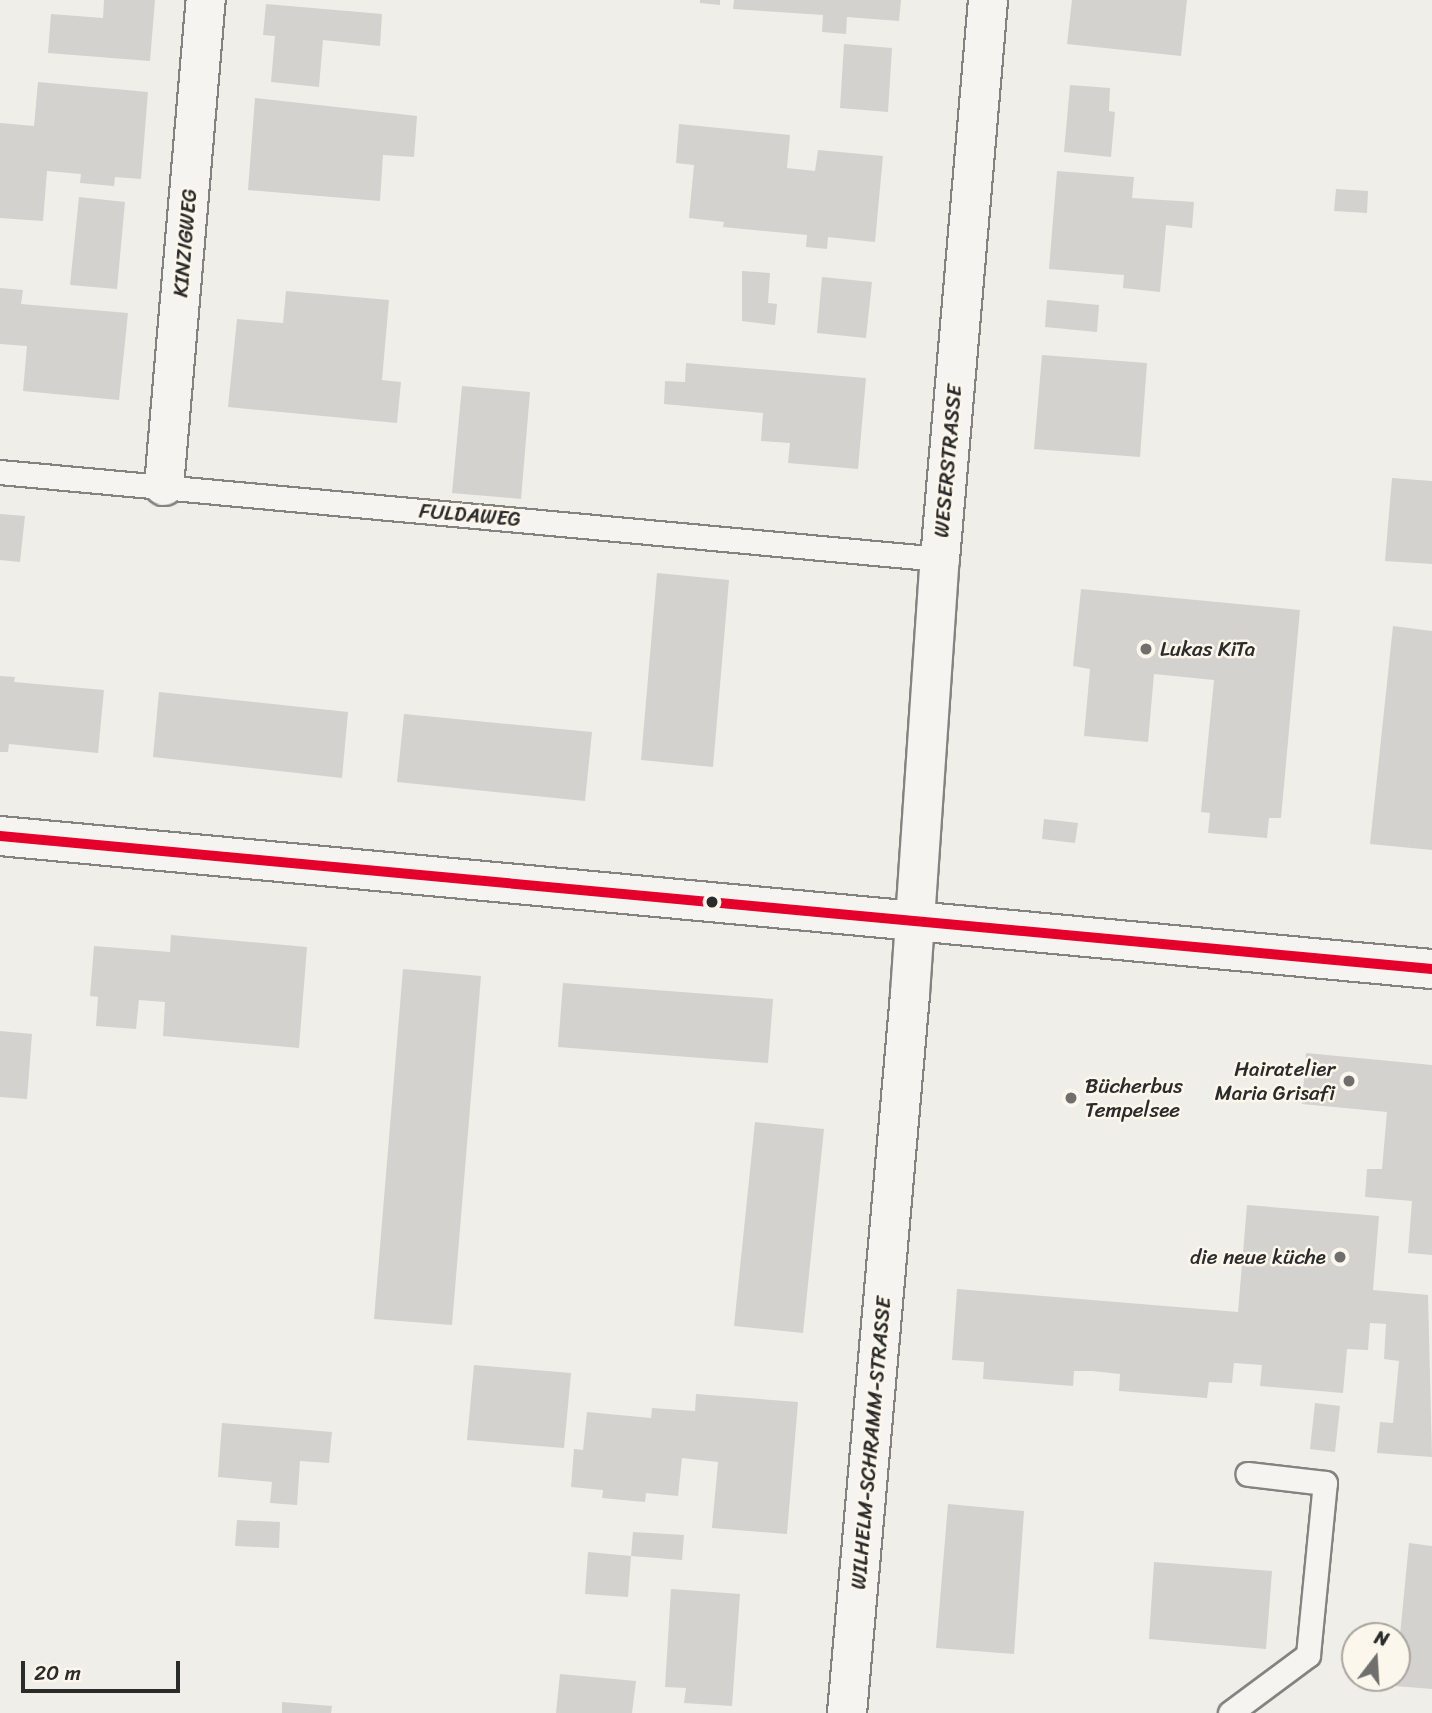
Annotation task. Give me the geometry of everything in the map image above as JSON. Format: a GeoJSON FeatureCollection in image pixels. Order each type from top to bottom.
{"type":"FeatureCollection","features":[{"type":"Feature","properties":{"kind":"street","name":"KINZIGWEG"},"geometry":{"type":"LineString","coordinates":[[164,486],[206,0]]}},
{"type":"Feature","properties":{"kind":"street","name":"WESERSTRASSE"},"geometry":{"type":"LineString","coordinates":[[912,922],[988,0]]}},
{"type":"Feature","properties":{"kind":"street"},"geometry":{"type":"LineString","coordinates":[[0,836],[1432,970]]}},
{"type":"Feature","properties":{"kind":"street","name":"WILHELM-SCHRAMM-STRASSE"},"geometry":{"type":"LineString","coordinates":[[847,1713],[909,1006],[912,922]]}},
{"type":"Feature","properties":{"kind":"lane","name":"FULDAWEG"},"geometry":{"type":"LineString","coordinates":[[0,472],[940,559]]}},
{"type":"Feature","properties":{"kind":"lane"},"geometry":{"type":"LineString","coordinates":[[1230,1713],[1308,1655],[1325,1483],[1248,1474]]}},
{"type":"Feature","properties":{"kind":"building"},"geometry":{"type":"Polygon","coordinates":[[[104,0],[155,0],[150,61],[48,53],[51,14],[103,18],[104,0]]]}},
{"type":"Feature","properties":{"kind":"building"},"geometry":{"type":"Polygon","coordinates":[[[700,0],[720,0],[720,5],[700,3],[700,0]]]}},
{"type":"Feature","properties":{"kind":"building"},"geometry":{"type":"Polygon","coordinates":[[[734,0],[901,0],[899,21],[847,17],[846,34],[822,32],[823,15],[733,9],[734,0]]]}},
{"type":"Feature","properties":{"kind":"building"},"geometry":{"type":"Polygon","coordinates":[[[1072,0],[1187,0],[1181,56],[1067,44],[1072,0]]]}},
{"type":"Feature","properties":{"kind":"building"},"geometry":{"type":"Polygon","coordinates":[[[266,4],[382,14],[380,46],[323,40],[319,87],[271,82],[275,36],[263,35],[266,4]]]}},
{"type":"Feature","properties":{"kind":"building"},"geometry":{"type":"Polygon","coordinates":[[[844,44],[892,48],[888,112],[840,108],[844,44]]]}},
{"type":"Feature","properties":{"kind":"building"},"geometry":{"type":"Polygon","coordinates":[[[38,82],[148,92],[141,179],[115,177],[114,186],[80,183],[81,174],[47,171],[43,221],[0,218],[0,123],[34,126],[38,82]]]}},
{"type":"Feature","properties":{"kind":"building"},"geometry":{"type":"Polygon","coordinates":[[[1070,85],[1110,88],[1109,111],[1115,112],[1111,157],[1064,152],[1070,85]]]}},
{"type":"Feature","properties":{"kind":"building"},"geometry":{"type":"Polygon","coordinates":[[[255,98],[417,116],[414,157],[383,155],[380,201],[248,190],[255,98]]]}},
{"type":"Feature","properties":{"kind":"building"},"geometry":{"type":"Polygon","coordinates":[[[679,124],[790,135],[787,168],[815,171],[818,150],[883,156],[875,242],[828,237],[827,249],[806,247],[807,235],[723,227],[724,222],[689,218],[694,165],[676,163],[679,124]]]}},
{"type":"Feature","properties":{"kind":"building"},"geometry":{"type":"Polygon","coordinates":[[[1057,171],[1134,177],[1132,198],[1194,202],[1192,228],[1166,225],[1160,292],[1123,288],[1124,275],[1049,269],[1057,171]]]}},
{"type":"Feature","properties":{"kind":"building"},"geometry":{"type":"Polygon","coordinates":[[[1336,189],[1368,191],[1367,213],[1334,211],[1336,189]]]}},
{"type":"Feature","properties":{"kind":"building"},"geometry":{"type":"Polygon","coordinates":[[[79,197],[125,202],[117,289],[70,285],[79,197]]]}},
{"type":"Feature","properties":{"kind":"building"},"geometry":{"type":"Polygon","coordinates":[[[742,271],[770,273],[768,303],[777,304],[775,325],[742,321],[742,271]]]}},
{"type":"Feature","properties":{"kind":"building"},"geometry":{"type":"Polygon","coordinates":[[[822,277],[872,282],[866,338],[817,333],[822,277]]]}},
{"type":"Feature","properties":{"kind":"building"},"geometry":{"type":"Polygon","coordinates":[[[0,288],[23,290],[21,304],[128,313],[119,400],[23,391],[27,346],[0,344],[0,288]]]}},
{"type":"Feature","properties":{"kind":"building"},"geometry":{"type":"Polygon","coordinates":[[[286,291],[389,300],[382,380],[401,382],[397,423],[228,407],[237,319],[283,323],[286,291]]]}},
{"type":"Feature","properties":{"kind":"building"},"geometry":{"type":"Polygon","coordinates":[[[1047,300],[1099,305],[1097,332],[1045,327],[1047,300]]]}},
{"type":"Feature","properties":{"kind":"building"},"geometry":{"type":"Polygon","coordinates":[[[1042,355],[1147,363],[1140,457],[1034,449],[1042,355]]]}},
{"type":"Feature","properties":{"kind":"building"},"geometry":{"type":"Polygon","coordinates":[[[686,363],[866,378],[858,469],[788,463],[790,443],[761,441],[763,413],[664,404],[665,381],[685,382],[686,363]]]}},
{"type":"Feature","properties":{"kind":"building"},"geometry":{"type":"Polygon","coordinates":[[[462,386],[530,392],[521,499],[452,493],[462,386]]]}},
{"type":"Feature","properties":{"kind":"building"},"geometry":{"type":"Polygon","coordinates":[[[1392,478],[1432,481],[1432,564],[1385,561],[1392,478]]]}},
{"type":"Feature","properties":{"kind":"building"},"geometry":{"type":"Polygon","coordinates":[[[0,514],[25,516],[20,562],[0,560],[0,514]]]}},
{"type":"Feature","properties":{"kind":"building"},"geometry":{"type":"Polygon","coordinates":[[[657,573],[729,580],[713,767],[641,760],[657,573]]]}},
{"type":"Feature","properties":{"kind":"building"},"geometry":{"type":"Polygon","coordinates":[[[1081,589],[1300,610],[1281,818],[1269,818],[1267,838],[1208,833],[1210,813],[1201,812],[1214,680],[1154,674],[1148,742],[1084,736],[1090,669],[1073,666],[1081,589]]]}},
{"type":"Feature","properties":{"kind":"building"},"geometry":{"type":"Polygon","coordinates":[[[1393,626],[1432,631],[1432,850],[1370,844],[1393,626]]]}},
{"type":"Feature","properties":{"kind":"building"},"geometry":{"type":"Polygon","coordinates":[[[0,676],[15,677],[14,682],[104,690],[98,753],[9,744],[8,752],[0,752],[0,676]]]}},
{"type":"Feature","properties":{"kind":"building"},"geometry":{"type":"Polygon","coordinates":[[[159,692],[348,712],[342,778],[153,757],[159,692]]]}},
{"type":"Feature","properties":{"kind":"building"},"geometry":{"type":"Polygon","coordinates":[[[404,714],[592,732],[585,801],[397,782],[404,714]]]}},
{"type":"Feature","properties":{"kind":"building"},"geometry":{"type":"Polygon","coordinates":[[[1044,819],[1078,823],[1075,843],[1042,839],[1044,819]]]}},
{"type":"Feature","properties":{"kind":"building"},"geometry":{"type":"Polygon","coordinates":[[[171,935],[307,947],[299,1048],[163,1036],[165,1002],[139,1000],[136,1029],[96,1026],[98,997],[90,996],[94,946],[170,952],[171,935]]]}},
{"type":"Feature","properties":{"kind":"building"},"geometry":{"type":"Polygon","coordinates":[[[403,969],[481,976],[452,1325],[374,1319],[403,969]]]}},
{"type":"Feature","properties":{"kind":"building"},"geometry":{"type":"Polygon","coordinates":[[[563,983],[773,999],[768,1063],[558,1047],[563,983]]]}},
{"type":"Feature","properties":{"kind":"building"},"geometry":{"type":"Polygon","coordinates":[[[0,1031],[32,1034],[27,1099],[0,1097],[0,1031]]]}},
{"type":"Feature","properties":{"kind":"building"},"geometry":{"type":"Polygon","coordinates":[[[1306,1053],[1432,1065],[1432,1255],[1408,1253],[1412,1201],[1365,1197],[1367,1169],[1382,1169],[1387,1112],[1302,1104],[1306,1053]]]}},
{"type":"Feature","properties":{"kind":"building"},"geometry":{"type":"Polygon","coordinates":[[[755,1122],[824,1129],[803,1333],[734,1326],[755,1122]]]}},
{"type":"Feature","properties":{"kind":"building"},"geometry":{"type":"Polygon","coordinates":[[[1247,1205],[1379,1216],[1373,1290],[1428,1295],[1432,1457],[1377,1453],[1380,1422],[1393,1423],[1399,1361],[1384,1359],[1386,1324],[1370,1323],[1368,1350],[1347,1349],[1343,1393],[1260,1386],[1262,1365],[1234,1363],[1232,1383],[1209,1382],[1207,1398],[1119,1391],[1120,1374],[1092,1371],[1074,1371],[1073,1386],[983,1379],[984,1362],[952,1360],[957,1289],[1238,1312],[1247,1205]]]}},
{"type":"Feature","properties":{"kind":"building"},"geometry":{"type":"Polygon","coordinates":[[[474,1365],[571,1373],[564,1448],[467,1440],[474,1365]]]}},
{"type":"Feature","properties":{"kind":"building"},"geometry":{"type":"Polygon","coordinates":[[[696,1394],[798,1402],[787,1534],[712,1528],[718,1462],[682,1458],[678,1496],[646,1493],[645,1502],[602,1498],[603,1490],[571,1487],[574,1449],[583,1450],[587,1412],[651,1418],[652,1408],[695,1411],[696,1394]]]}},
{"type":"Feature","properties":{"kind":"building"},"geometry":{"type":"Polygon","coordinates":[[[1315,1403],[1340,1406],[1335,1452],[1310,1449],[1315,1403]]]}},
{"type":"Feature","properties":{"kind":"building"},"geometry":{"type":"Polygon","coordinates":[[[222,1423],[332,1432],[329,1463],[300,1461],[297,1505],[270,1503],[272,1482],[218,1477],[222,1423]]]}},
{"type":"Feature","properties":{"kind":"building"},"geometry":{"type":"Polygon","coordinates":[[[948,1504],[1024,1511],[1014,1654],[936,1648],[948,1504]]]}},
{"type":"Feature","properties":{"kind":"building"},"geometry":{"type":"Polygon","coordinates":[[[237,1520],[280,1522],[279,1548],[235,1546],[237,1520]]]}},
{"type":"Feature","properties":{"kind":"building"},"geometry":{"type":"Polygon","coordinates":[[[633,1532],[684,1535],[682,1560],[631,1556],[633,1532]]]}},
{"type":"Feature","properties":{"kind":"building"},"geometry":{"type":"Polygon","coordinates":[[[1409,1543],[1432,1546],[1432,1689],[1411,1687],[1411,1622],[1401,1622],[1409,1543]]]}},
{"type":"Feature","properties":{"kind":"building"},"geometry":{"type":"Polygon","coordinates":[[[588,1552],[631,1556],[628,1597],[585,1594],[588,1552]]]}},
{"type":"Feature","properties":{"kind":"building"},"geometry":{"type":"Polygon","coordinates":[[[1154,1562],[1272,1571],[1266,1649],[1149,1639],[1154,1562]]]}},
{"type":"Feature","properties":{"kind":"building"},"geometry":{"type":"Polygon","coordinates":[[[671,1589],[740,1594],[732,1706],[684,1703],[686,1688],[665,1687],[671,1589]]]}},
{"type":"Feature","properties":{"kind":"building"},"geometry":{"type":"Polygon","coordinates":[[[560,1674],[636,1681],[632,1713],[556,1713],[560,1674]]]}},
{"type":"Feature","properties":{"kind":"building"},"geometry":{"type":"Polygon","coordinates":[[[282,1702],[332,1706],[331,1713],[282,1713],[282,1702]]]}},
{"type":"Feature","properties":{"kind":"transit line"},"geometry":{"type":"LineString","coordinates":[[0,836],[1432,969]]}},
{"type":"Feature","properties":{"kind":"place","name":"Lukas KiTa"},"geometry":{"type":"Point","coordinates":[1146,649]}},
{"type":"Feature","properties":{"kind":"place","name":"Hairatelier Maria Grisafi"},"geometry":{"type":"Point","coordinates":[1349,1081]}},
{"type":"Feature","properties":{"kind":"place","name":"Bücherbus Tempelsee"},"geometry":{"type":"Point","coordinates":[1071,1098]}},
{"type":"Feature","properties":{"kind":"place","name":"die neue küche"},"geometry":{"type":"Point","coordinates":[1340,1257]}}]}
